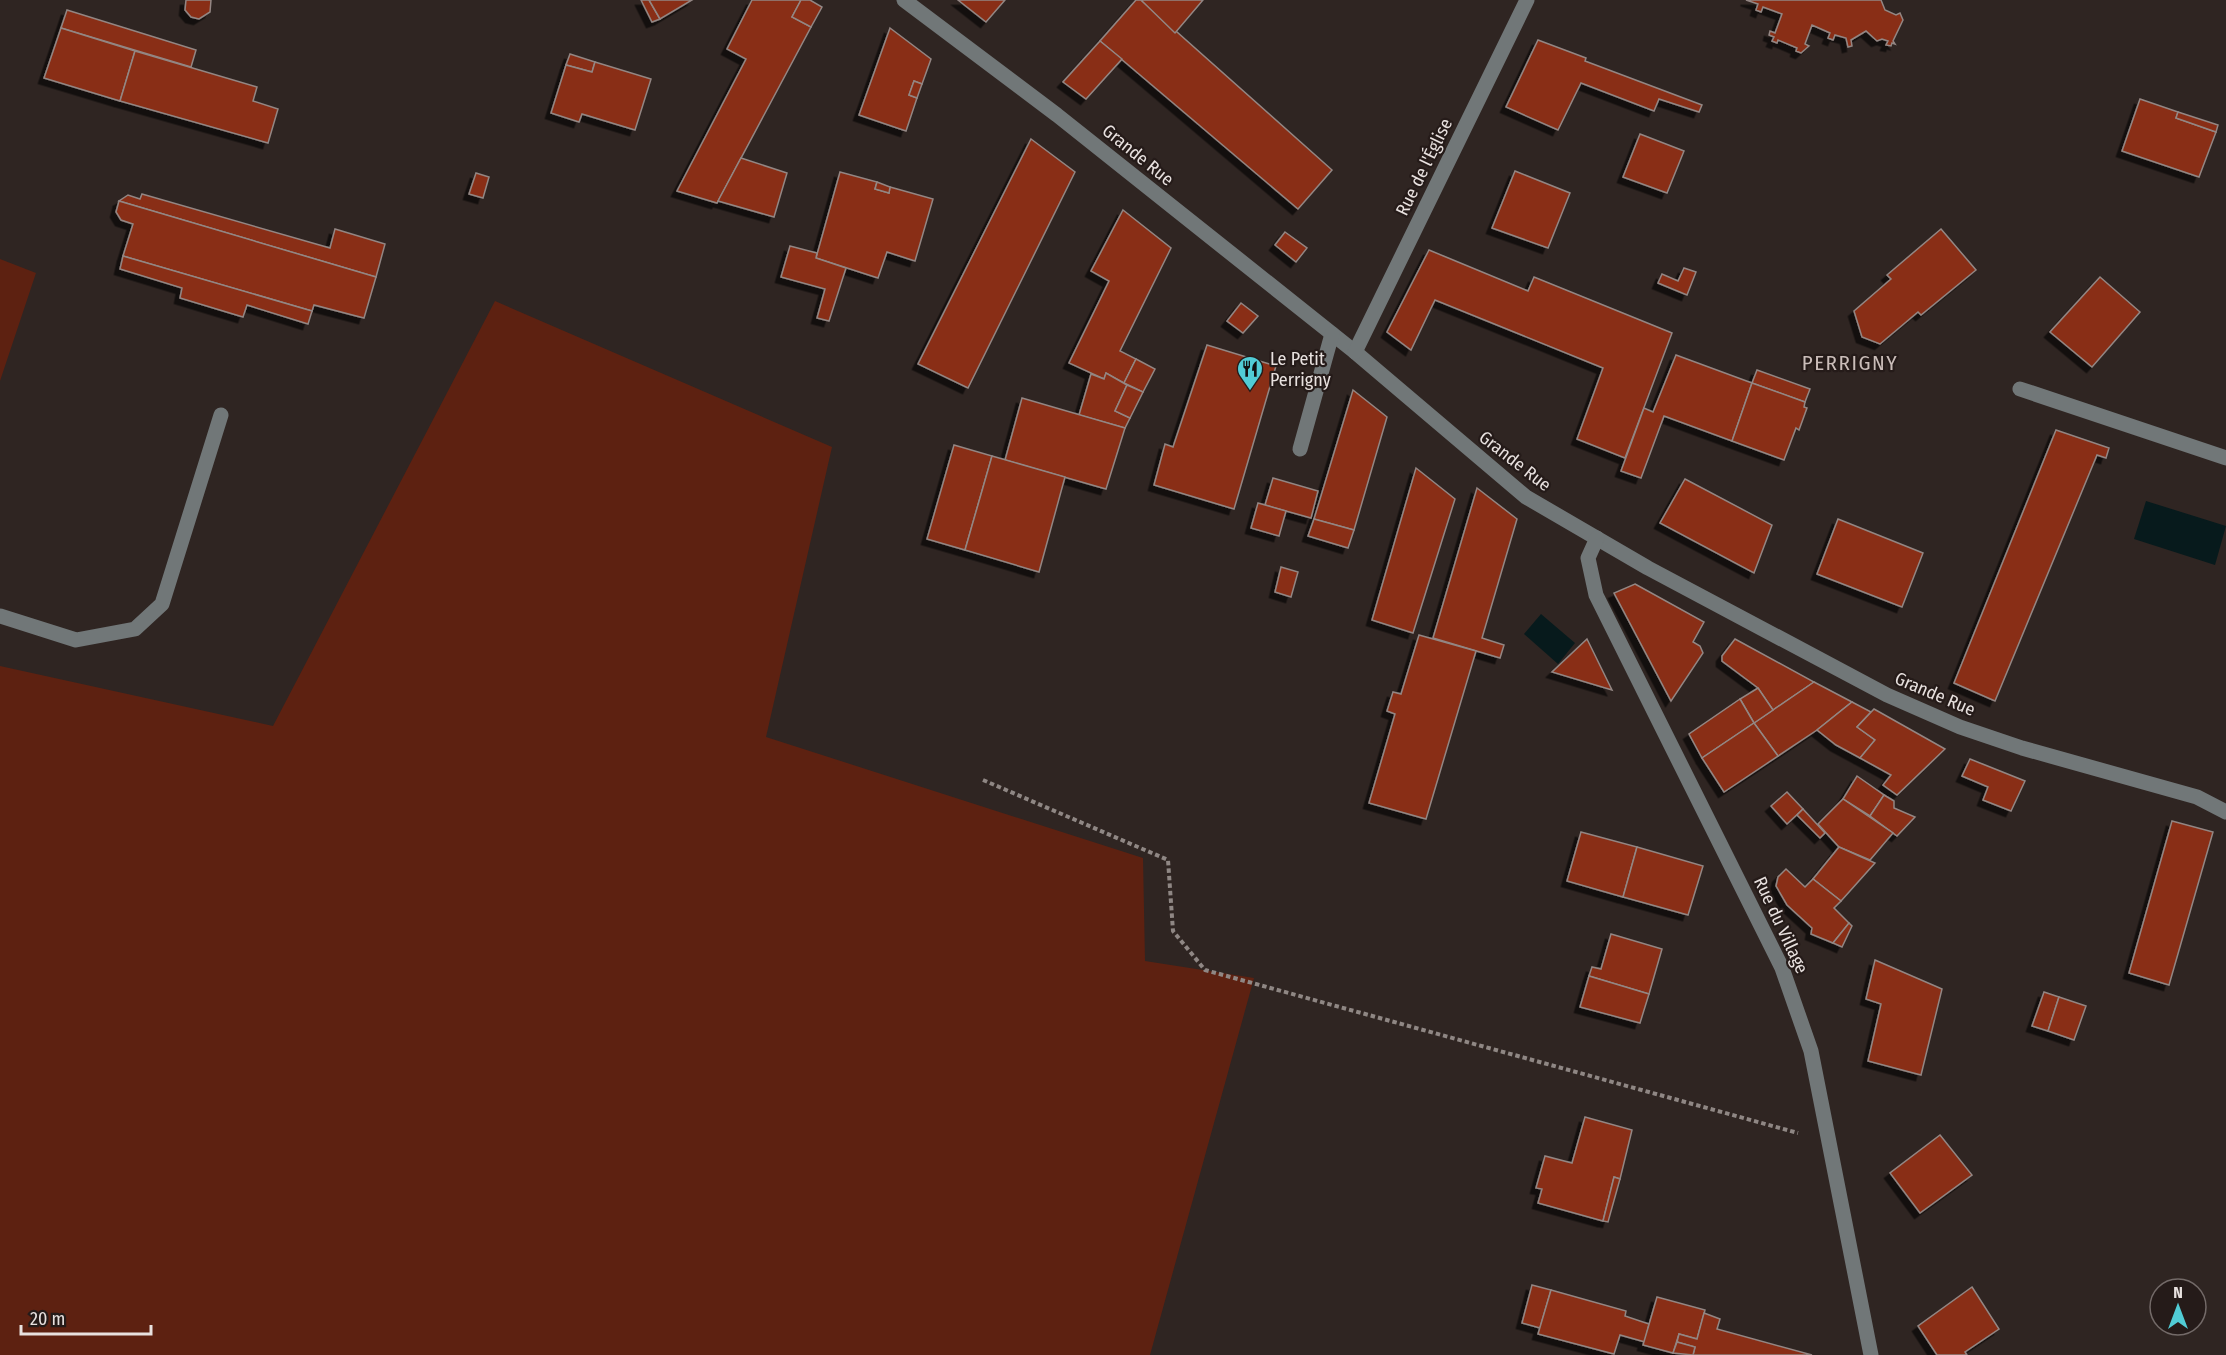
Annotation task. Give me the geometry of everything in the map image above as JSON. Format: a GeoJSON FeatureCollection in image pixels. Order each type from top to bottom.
{"type":"FeatureCollection","features":[{"type":"Feature","properties":{"kind":"street","name":"Grande Rue"},"geometry":{"type":"LineString","coordinates":[[904,0],[1057,115],[1355,352],[1526,497],[1597,538],[1887,695],[1949,722],[2022,748],[2197,797],[2226,812]]}},
{"type":"Feature","properties":{"kind":"street","name":"Rue de l'Église"},"geometry":{"type":"LineString","coordinates":[[1355,352],[1527,0]]}},
{"type":"Feature","properties":{"kind":"street"},"geometry":{"type":"LineString","coordinates":[[1300,449],[1332,334]]}},
{"type":"Feature","properties":{"kind":"street"},"geometry":{"type":"LineString","coordinates":[[2020,389],[2226,458]]}},
{"type":"Feature","properties":{"kind":"street"},"geometry":{"type":"LineString","coordinates":[[0,616],[76,640],[135,629],[156,610],[162,604],[221,416]]}},
{"type":"Feature","properties":{"kind":"street","name":"Rue du Village"},"geometry":{"type":"LineString","coordinates":[[1597,538],[1588,558],[1596,595],[1782,968],[1811,1051],[1870,1355]]}},
{"type":"Feature","properties":{"kind":"path"},"geometry":{"type":"LineString","coordinates":[[983,780],[1168,860],[1173,931],[1205,970],[1830,1142]]}},
{"type":"Feature","properties":{"kind":"shaded area"},"geometry":{"type":"Polygon","coordinates":[[[0,259],[36,273],[0,381],[0,259]]]}},
{"type":"Feature","properties":{"kind":"shaded area"},"geometry":{"type":"Polygon","coordinates":[[[495,301],[832,447],[766,737],[1143,858],[1145,961],[1254,978],[1150,1355],[0,1355],[0,666],[273,726],[495,301]]]}},
{"type":"Feature","properties":{"kind":"shaded area"},"geometry":{"type":"Polygon","coordinates":[[[2146,501],[2226,526],[2215,565],[2134,539],[2146,501]]]}},
{"type":"Feature","properties":{"kind":"shaded area"},"geometry":{"type":"Polygon","coordinates":[[[1541,614],[1575,643],[1558,664],[1524,634],[1541,614]]]}},
{"type":"Feature","properties":{"kind":"building"},"geometry":{"type":"Polygon","coordinates":[[[186,0],[211,0],[210,12],[199,19],[191,17],[185,10],[186,0]]]}},
{"type":"Feature","properties":{"kind":"building"},"geometry":{"type":"Polygon","coordinates":[[[641,0],[649,0],[660,19],[652,22],[641,0]]]}},
{"type":"Feature","properties":{"kind":"building"},"geometry":{"type":"Polygon","coordinates":[[[649,0],[692,0],[660,19],[649,0]]]}},
{"type":"Feature","properties":{"kind":"building"},"geometry":{"type":"Polygon","coordinates":[[[752,0],[801,0],[792,17],[811,27],[717,203],[677,191],[746,59],[727,49],[752,0]]]}},
{"type":"Feature","properties":{"kind":"building"},"geometry":{"type":"Polygon","coordinates":[[[801,0],[810,0],[822,7],[811,27],[792,17],[801,0]]]}},
{"type":"Feature","properties":{"kind":"building"},"geometry":{"type":"Polygon","coordinates":[[[958,0],[1005,0],[986,22],[958,0]]]}},
{"type":"Feature","properties":{"kind":"building"},"geometry":{"type":"Polygon","coordinates":[[[1136,0],[1141,0],[1332,170],[1298,209],[1100,41],[1136,0]]]}},
{"type":"Feature","properties":{"kind":"building"},"geometry":{"type":"Polygon","coordinates":[[[1141,0],[1203,0],[1175,33],[1141,0]]]}},
{"type":"Feature","properties":{"kind":"building"},"geometry":{"type":"Polygon","coordinates":[[[1746,0],[1881,0],[1885,10],[1896,15],[1900,13],[1903,20],[1893,41],[1895,44],[1892,43],[1891,46],[1886,45],[1888,41],[1882,39],[1877,41],[1866,31],[1851,40],[1852,46],[1848,47],[1846,38],[1835,35],[1833,40],[1828,38],[1830,33],[1812,25],[1805,44],[1809,46],[1801,53],[1796,51],[1797,48],[1778,40],[1777,43],[1772,41],[1774,37],[1769,35],[1770,31],[1775,33],[1782,14],[1763,7],[1761,12],[1756,10],[1758,4],[1746,0]]]}},
{"type":"Feature","properties":{"kind":"building"},"geometry":{"type":"Polygon","coordinates":[[[67,10],[196,50],[191,67],[61,28],[67,10]]]}},
{"type":"Feature","properties":{"kind":"building"},"geometry":{"type":"Polygon","coordinates":[[[61,28],[135,51],[120,101],[44,78],[61,28]]]}},
{"type":"Feature","properties":{"kind":"building"},"geometry":{"type":"Polygon","coordinates":[[[890,28],[931,59],[922,84],[914,81],[909,95],[917,98],[906,131],[859,115],[890,28]]]}},
{"type":"Feature","properties":{"kind":"building"},"geometry":{"type":"Polygon","coordinates":[[[1538,40],[1586,58],[1585,61],[1702,105],[1699,112],[1659,99],[1654,111],[1581,83],[1558,130],[1506,107],[1538,40]]]}},
{"type":"Feature","properties":{"kind":"building"},"geometry":{"type":"Polygon","coordinates":[[[1100,41],[1122,59],[1086,99],[1063,82],[1100,41]]]}},
{"type":"Feature","properties":{"kind":"building"},"geometry":{"type":"Polygon","coordinates":[[[135,51],[257,87],[253,101],[278,109],[268,143],[120,101],[135,51]]]}},
{"type":"Feature","properties":{"kind":"building"},"geometry":{"type":"Polygon","coordinates":[[[570,54],[595,62],[592,72],[566,65],[570,54]]]}},
{"type":"Feature","properties":{"kind":"building"},"geometry":{"type":"Polygon","coordinates":[[[595,62],[651,79],[635,130],[582,114],[579,122],[551,113],[566,65],[592,72],[595,62]]]}},
{"type":"Feature","properties":{"kind":"building"},"geometry":{"type":"Polygon","coordinates":[[[914,81],[922,84],[917,98],[909,95],[914,81]]]}},
{"type":"Feature","properties":{"kind":"building"},"geometry":{"type":"Polygon","coordinates":[[[2140,99],[2178,112],[2176,118],[2216,132],[2199,177],[2122,151],[2140,99]]]}},
{"type":"Feature","properties":{"kind":"building"},"geometry":{"type":"Polygon","coordinates":[[[2178,112],[2218,125],[2216,132],[2176,118],[2178,112]]]}},
{"type":"Feature","properties":{"kind":"building"},"geometry":{"type":"Polygon","coordinates":[[[1640,134],[1684,151],[1667,193],[1623,177],[1640,134]]]}},
{"type":"Feature","properties":{"kind":"building"},"geometry":{"type":"Polygon","coordinates":[[[1031,139],[1075,172],[968,388],[918,364],[1031,139]]]}},
{"type":"Feature","properties":{"kind":"building"},"geometry":{"type":"Polygon","coordinates":[[[741,158],[787,173],[774,217],[718,201],[741,158]]]}},
{"type":"Feature","properties":{"kind":"building"},"geometry":{"type":"Polygon","coordinates":[[[1515,171],[1570,193],[1548,248],[1492,228],[1515,171]]]}},
{"type":"Feature","properties":{"kind":"building"},"geometry":{"type":"Polygon","coordinates":[[[840,172],[877,182],[875,189],[889,193],[890,187],[933,199],[915,261],[887,252],[878,278],[816,258],[840,172]]]}},
{"type":"Feature","properties":{"kind":"building"},"geometry":{"type":"Polygon","coordinates":[[[476,173],[489,177],[483,198],[469,194],[476,173]]]}},
{"type":"Feature","properties":{"kind":"building"},"geometry":{"type":"Polygon","coordinates":[[[877,182],[890,187],[889,193],[875,189],[877,182]]]}},
{"type":"Feature","properties":{"kind":"building"},"geometry":{"type":"Polygon","coordinates":[[[142,194],[330,248],[335,229],[385,244],[376,277],[119,201],[128,195],[140,199],[142,194]]]}},
{"type":"Feature","properties":{"kind":"building"},"geometry":{"type":"Polygon","coordinates":[[[119,201],[376,277],[364,318],[314,305],[312,311],[123,256],[133,224],[121,220],[116,212],[119,201]]]}},
{"type":"Feature","properties":{"kind":"building"},"geometry":{"type":"Polygon","coordinates":[[[1123,210],[1171,248],[1120,351],[1136,359],[1124,383],[1106,373],[1104,379],[1069,363],[1109,281],[1091,271],[1123,210]]]}},
{"type":"Feature","properties":{"kind":"building"},"geometry":{"type":"Polygon","coordinates":[[[1941,229],[1976,270],[1921,315],[1918,312],[1880,344],[1862,337],[1854,311],[1891,279],[1887,275],[1941,229]]]}},
{"type":"Feature","properties":{"kind":"building"},"geometry":{"type":"Polygon","coordinates":[[[1285,232],[1307,248],[1296,262],[1275,245],[1285,232]]]}},
{"type":"Feature","properties":{"kind":"building"},"geometry":{"type":"Polygon","coordinates":[[[790,246],[817,253],[816,258],[846,268],[829,321],[817,318],[825,289],[781,277],[790,246]]]}},
{"type":"Feature","properties":{"kind":"building"},"geometry":{"type":"Polygon","coordinates":[[[1429,250],[1528,291],[1534,277],[1672,333],[1625,458],[1577,439],[1603,368],[1435,300],[1411,350],[1387,332],[1429,250]]]}},
{"type":"Feature","properties":{"kind":"building"},"geometry":{"type":"Polygon","coordinates":[[[123,256],[312,311],[308,324],[247,305],[243,317],[180,298],[182,288],[120,269],[123,256]]]}},
{"type":"Feature","properties":{"kind":"building"},"geometry":{"type":"Polygon","coordinates":[[[1684,268],[1696,272],[1687,295],[1658,283],[1662,274],[1678,281],[1684,268]]]}},
{"type":"Feature","properties":{"kind":"building"},"geometry":{"type":"Polygon","coordinates":[[[2100,277],[2140,312],[2092,367],[2050,332],[2100,277]]]}},
{"type":"Feature","properties":{"kind":"building"},"geometry":{"type":"Polygon","coordinates":[[[1241,303],[1258,316],[1243,333],[1227,321],[1241,303]]]}},
{"type":"Feature","properties":{"kind":"building"},"geometry":{"type":"Polygon","coordinates":[[[1207,345],[1276,366],[1234,509],[1154,485],[1165,444],[1173,447],[1207,345]]]}},
{"type":"Feature","properties":{"kind":"building"},"geometry":{"type":"Polygon","coordinates":[[[1676,355],[1752,383],[1732,441],[1664,416],[1641,478],[1621,471],[1644,408],[1653,412],[1676,355]]]}},
{"type":"Feature","properties":{"kind":"building"},"geometry":{"type":"Polygon","coordinates":[[[1136,359],[1155,369],[1143,392],[1124,383],[1136,359]]]}},
{"type":"Feature","properties":{"kind":"building"},"geometry":{"type":"Polygon","coordinates":[[[1757,370],[1810,389],[1805,402],[1752,383],[1757,370]]]}},
{"type":"Feature","properties":{"kind":"building"},"geometry":{"type":"Polygon","coordinates":[[[1106,373],[1127,385],[1115,411],[1130,418],[1125,428],[1079,415],[1091,374],[1104,379],[1106,373]]]}},
{"type":"Feature","properties":{"kind":"building"},"geometry":{"type":"Polygon","coordinates":[[[1752,383],[1805,402],[1804,407],[1807,408],[1799,430],[1796,428],[1784,460],[1732,441],[1752,383]]]}},
{"type":"Feature","properties":{"kind":"building"},"geometry":{"type":"Polygon","coordinates":[[[1127,385],[1143,392],[1130,418],[1115,411],[1127,385]]]}},
{"type":"Feature","properties":{"kind":"building"},"geometry":{"type":"Polygon","coordinates":[[[1353,390],[1387,417],[1354,530],[1314,519],[1353,390]]]}},
{"type":"Feature","properties":{"kind":"building"},"geometry":{"type":"Polygon","coordinates":[[[1022,398],[1125,428],[1106,489],[1005,460],[1022,398]]]}},
{"type":"Feature","properties":{"kind":"building"},"geometry":{"type":"Polygon","coordinates":[[[2056,430],[2109,448],[2106,458],[2097,455],[1995,701],[1954,683],[2056,430]]]}},
{"type":"Feature","properties":{"kind":"building"},"geometry":{"type":"Polygon","coordinates":[[[954,445],[992,456],[965,550],[927,539],[954,445]]]}},
{"type":"Feature","properties":{"kind":"building"},"geometry":{"type":"Polygon","coordinates":[[[992,456],[1065,477],[1039,572],[965,550],[992,456]]]}},
{"type":"Feature","properties":{"kind":"building"},"geometry":{"type":"Polygon","coordinates":[[[1416,468],[1455,499],[1413,633],[1372,620],[1416,468]]]}},
{"type":"Feature","properties":{"kind":"building"},"geometry":{"type":"Polygon","coordinates":[[[1273,478],[1318,491],[1311,518],[1265,505],[1273,478]]]}},
{"type":"Feature","properties":{"kind":"building"},"geometry":{"type":"Polygon","coordinates":[[[1685,479],[1772,525],[1754,573],[1660,523],[1685,479]]]}},
{"type":"Feature","properties":{"kind":"building"},"geometry":{"type":"Polygon","coordinates":[[[1477,488],[1517,519],[1482,638],[1504,645],[1500,658],[1433,638],[1477,488]]]}},
{"type":"Feature","properties":{"kind":"building"},"geometry":{"type":"Polygon","coordinates":[[[1258,503],[1286,511],[1279,536],[1251,528],[1258,503]]]}},
{"type":"Feature","properties":{"kind":"building"},"geometry":{"type":"Polygon","coordinates":[[[1314,519],[1354,530],[1348,548],[1308,536],[1314,519]]]}},
{"type":"Feature","properties":{"kind":"building"},"geometry":{"type":"Polygon","coordinates":[[[1838,519],[1923,553],[1902,607],[1817,574],[1838,519]]]}},
{"type":"Feature","properties":{"kind":"building"},"geometry":{"type":"Polygon","coordinates":[[[1281,567],[1298,572],[1291,597],[1275,592],[1281,567]]]}},
{"type":"Feature","properties":{"kind":"building"},"geometry":{"type":"Polygon","coordinates":[[[1635,584],[1704,622],[1693,642],[1700,646],[1703,653],[1671,701],[1614,593],[1635,584]]]}},
{"type":"Feature","properties":{"kind":"building"},"geometry":{"type":"Polygon","coordinates":[[[1419,635],[1476,651],[1426,819],[1369,803],[1395,714],[1387,711],[1393,692],[1401,694],[1419,635]]]}},
{"type":"Feature","properties":{"kind":"building"},"geometry":{"type":"Polygon","coordinates":[[[1587,639],[1612,690],[1552,672],[1587,639]]]}},
{"type":"Feature","properties":{"kind":"building"},"geometry":{"type":"Polygon","coordinates":[[[1735,639],[1814,682],[1773,710],[1758,688],[1722,661],[1722,656],[1735,639]]]}},
{"type":"Feature","properties":{"kind":"building"},"geometry":{"type":"Polygon","coordinates":[[[1814,682],[1852,702],[1817,730],[1778,756],[1754,723],[1814,682]]]}},
{"type":"Feature","properties":{"kind":"building"},"geometry":{"type":"Polygon","coordinates":[[[1758,688],[1773,710],[1754,723],[1740,699],[1758,688]]]}},
{"type":"Feature","properties":{"kind":"building"},"geometry":{"type":"Polygon","coordinates":[[[1740,699],[1754,723],[1702,758],[1689,734],[1740,699]]]}},
{"type":"Feature","properties":{"kind":"building"},"geometry":{"type":"Polygon","coordinates":[[[1852,702],[1871,712],[1857,727],[1875,740],[1860,758],[1836,745],[1817,730],[1852,702]]]}},
{"type":"Feature","properties":{"kind":"building"},"geometry":{"type":"Polygon","coordinates":[[[1874,709],[1945,749],[1897,795],[1883,785],[1891,775],[1860,758],[1875,740],[1857,727],[1874,709]]]}},
{"type":"Feature","properties":{"kind":"building"},"geometry":{"type":"Polygon","coordinates":[[[1754,723],[1778,756],[1724,792],[1702,758],[1754,723]]]}},
{"type":"Feature","properties":{"kind":"building"},"geometry":{"type":"Polygon","coordinates":[[[1970,759],[2025,781],[2011,811],[1983,800],[1988,787],[1962,776],[1970,759]]]}},
{"type":"Feature","properties":{"kind":"building"},"geometry":{"type":"Polygon","coordinates":[[[1857,776],[1884,795],[1870,816],[1843,799],[1857,776]]]}},
{"type":"Feature","properties":{"kind":"building"},"geometry":{"type":"Polygon","coordinates":[[[1787,792],[1803,809],[1787,824],[1771,806],[1787,792]]]}},
{"type":"Feature","properties":{"kind":"building"},"geometry":{"type":"Polygon","coordinates":[[[1884,795],[1894,801],[1894,808],[1915,817],[1897,836],[1870,816],[1884,795]]]}},
{"type":"Feature","properties":{"kind":"building"},"geometry":{"type":"Polygon","coordinates":[[[1843,799],[1893,833],[1870,860],[1839,847],[1818,824],[1843,799]]]}},
{"type":"Feature","properties":{"kind":"building"},"geometry":{"type":"Polygon","coordinates":[[[1803,809],[1825,833],[1820,838],[1797,815],[1803,809]]]}},
{"type":"Feature","properties":{"kind":"building"},"geometry":{"type":"Polygon","coordinates":[[[2172,821],[2213,832],[2169,985],[2129,973],[2172,821]]]}},
{"type":"Feature","properties":{"kind":"building"},"geometry":{"type":"Polygon","coordinates":[[[1581,832],[1637,847],[1623,897],[1567,881],[1581,832]]]}},
{"type":"Feature","properties":{"kind":"building"},"geometry":{"type":"Polygon","coordinates":[[[1637,847],[1703,866],[1688,915],[1623,897],[1637,847]]]}},
{"type":"Feature","properties":{"kind":"building"},"geometry":{"type":"Polygon","coordinates":[[[1839,847],[1875,863],[1841,901],[1813,879],[1839,847]]]}},
{"type":"Feature","properties":{"kind":"building"},"geometry":{"type":"Polygon","coordinates":[[[1786,869],[1805,887],[1813,879],[1841,901],[1834,908],[1849,923],[1833,943],[1811,934],[1812,928],[1787,905],[1776,886],[1778,877],[1786,869]]]}},
{"type":"Feature","properties":{"kind":"building"},"geometry":{"type":"Polygon","coordinates":[[[1849,923],[1852,926],[1842,947],[1833,943],[1849,923]]]}},
{"type":"Feature","properties":{"kind":"building"},"geometry":{"type":"Polygon","coordinates":[[[1611,934],[1662,949],[1649,994],[1589,976],[1592,967],[1601,969],[1611,934]]]}},
{"type":"Feature","properties":{"kind":"building"},"geometry":{"type":"Polygon","coordinates":[[[1875,960],[1942,989],[1921,1075],[1868,1061],[1881,1004],[1866,999],[1875,960]]]}},
{"type":"Feature","properties":{"kind":"building"},"geometry":{"type":"Polygon","coordinates":[[[1589,976],[1649,994],[1640,1023],[1580,1007],[1589,976]]]}},
{"type":"Feature","properties":{"kind":"building"},"geometry":{"type":"Polygon","coordinates":[[[2044,992],[2059,997],[2048,1031],[2032,1026],[2044,992]]]}},
{"type":"Feature","properties":{"kind":"building"},"geometry":{"type":"Polygon","coordinates":[[[2059,997],[2086,1006],[2074,1040],[2048,1031],[2059,997]]]}},
{"type":"Feature","properties":{"kind":"building"},"geometry":{"type":"Polygon","coordinates":[[[1585,1117],[1632,1130],[1620,1179],[1614,1177],[1603,1221],[1538,1203],[1542,1189],[1536,1188],[1545,1156],[1572,1163],[1585,1117]]]}},
{"type":"Feature","properties":{"kind":"building"},"geometry":{"type":"Polygon","coordinates":[[[1940,1135],[1972,1175],[1920,1213],[1890,1173],[1940,1135]]]}},
{"type":"Feature","properties":{"kind":"building"},"geometry":{"type":"Polygon","coordinates":[[[1614,1177],[1620,1179],[1608,1222],[1603,1221],[1614,1177]]]}},
{"type":"Feature","properties":{"kind":"building"},"geometry":{"type":"Polygon","coordinates":[[[1532,1285],[1551,1290],[1540,1328],[1522,1323],[1532,1285]]]}},
{"type":"Feature","properties":{"kind":"building"},"geometry":{"type":"Polygon","coordinates":[[[1972,1287],[1999,1329],[1965,1352],[1967,1355],[1937,1355],[1918,1326],[1972,1287]]]}},
{"type":"Feature","properties":{"kind":"building"},"geometry":{"type":"Polygon","coordinates":[[[1551,1290],[1626,1311],[1625,1316],[1649,1324],[1645,1342],[1620,1335],[1614,1354],[1538,1334],[1551,1290]]]}},
{"type":"Feature","properties":{"kind":"building"},"geometry":{"type":"Polygon","coordinates":[[[1657,1297],[1705,1310],[1697,1339],[1679,1334],[1673,1353],[1643,1345],[1657,1297]]]}},
{"type":"Feature","properties":{"kind":"building"},"geometry":{"type":"Polygon","coordinates":[[[1704,1313],[1720,1319],[1717,1329],[1812,1355],[1693,1355],[1695,1347],[1677,1342],[1679,1334],[1697,1339],[1704,1313]]]}},
{"type":"Feature","properties":{"kind":"building"},"geometry":{"type":"Polygon","coordinates":[[[1677,1342],[1695,1347],[1693,1355],[1673,1353],[1677,1342]]]}},
{"type":"Feature","properties":{"kind":"place","name":"Le Petit Perrigny"},"geometry":{"type":"Point","coordinates":[1250,392]}},
{"type":"Feature","properties":{"kind":"district","name":"PERRIGNY"},"geometry":{"type":"Point","coordinates":[1850,363]}}]}
